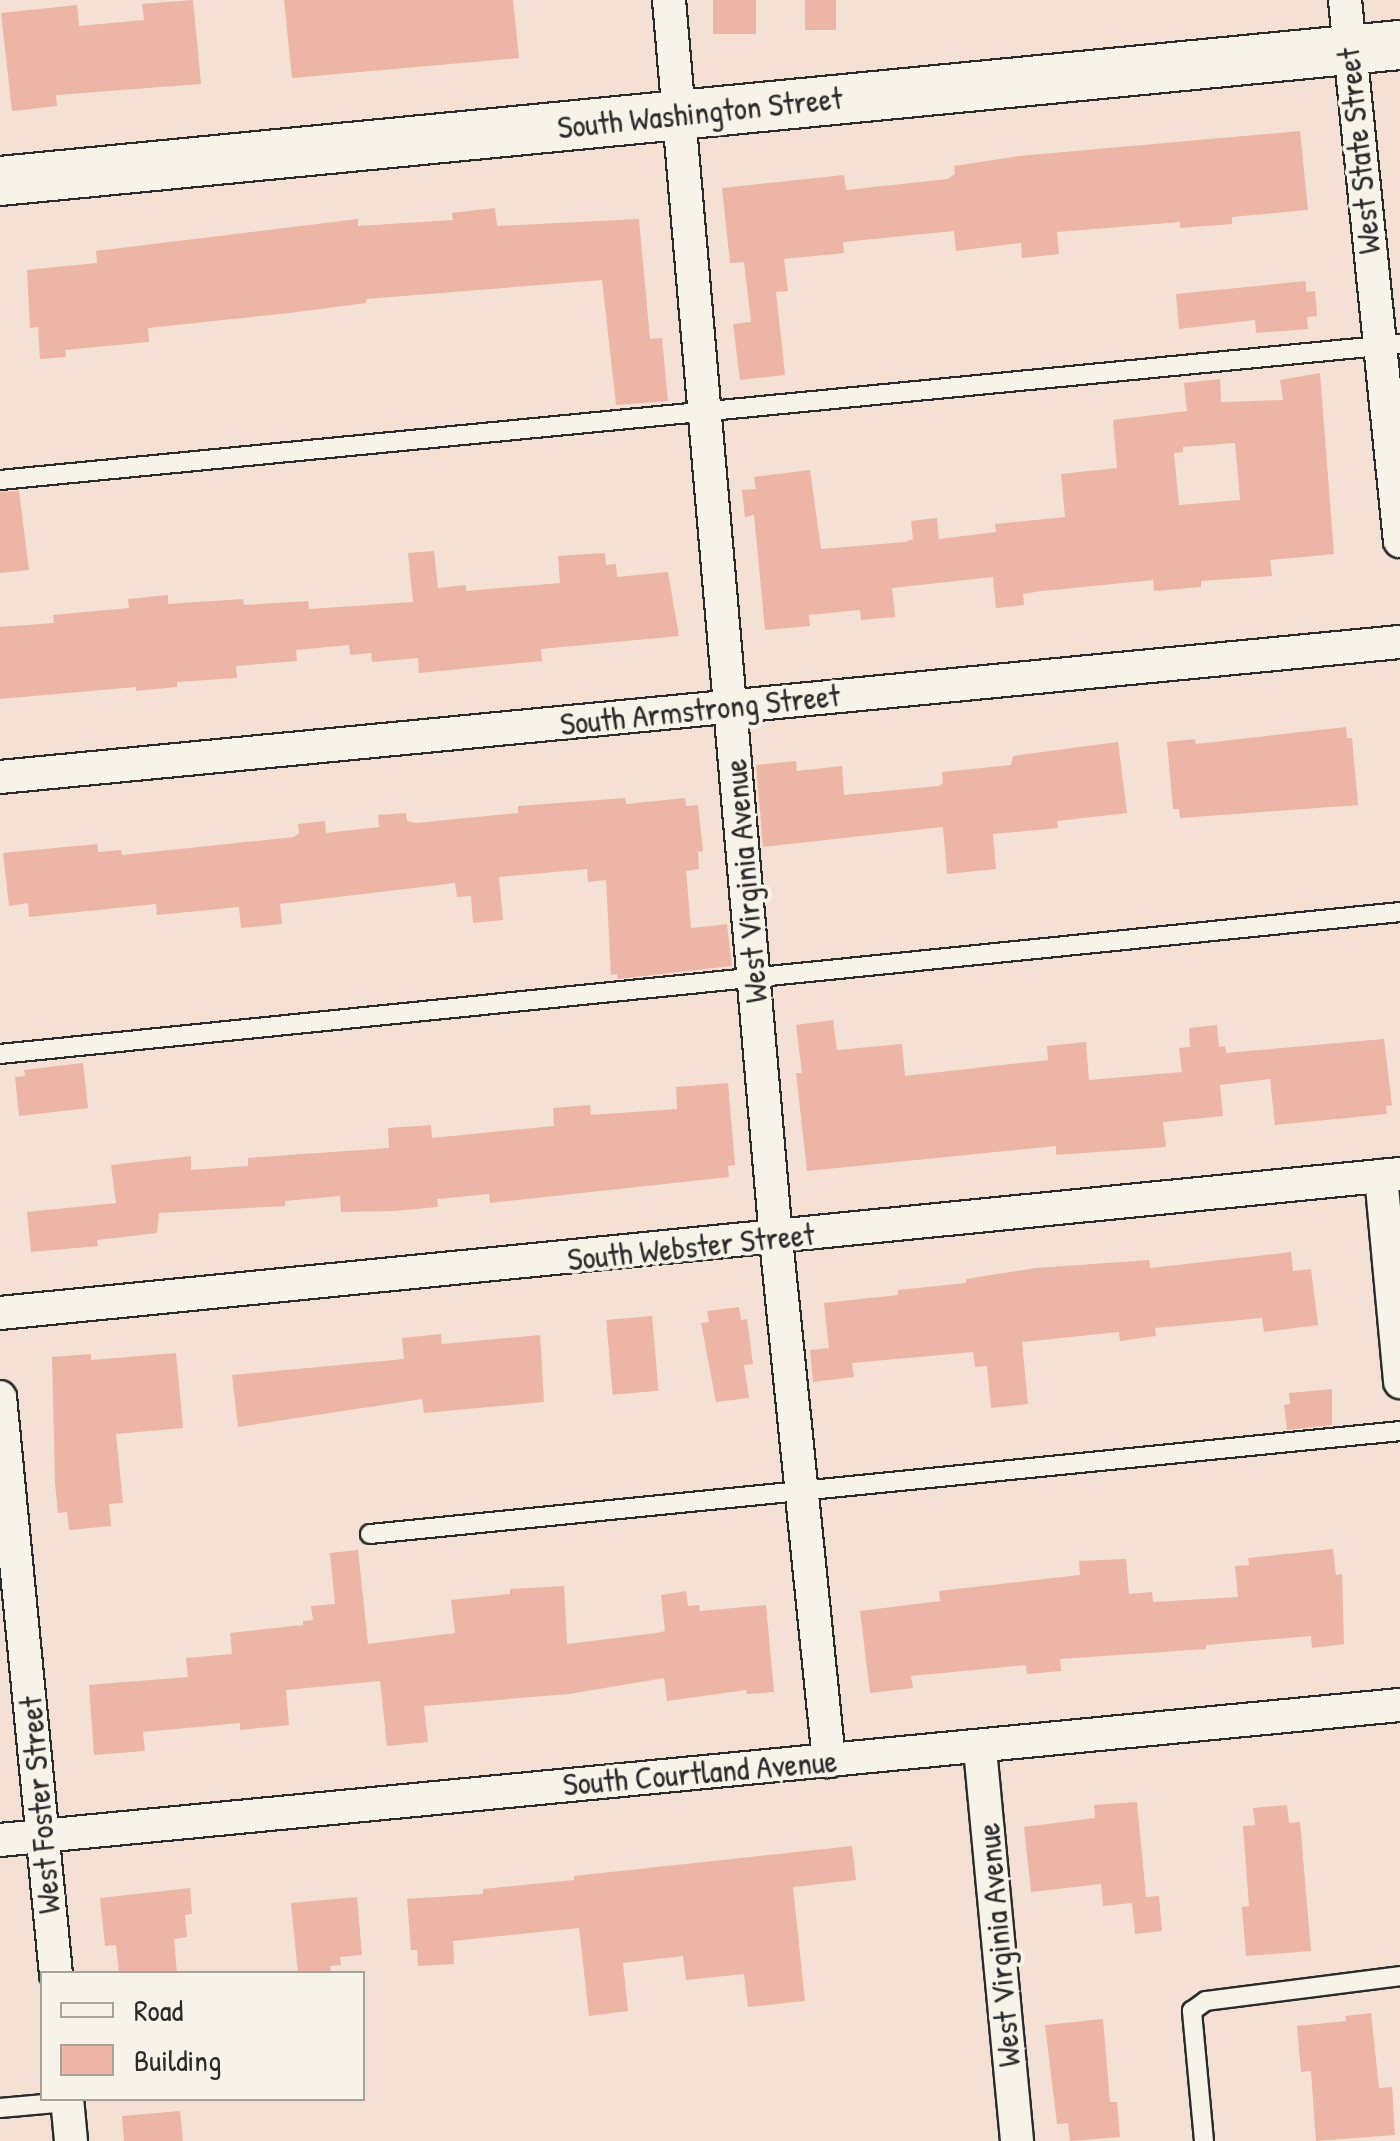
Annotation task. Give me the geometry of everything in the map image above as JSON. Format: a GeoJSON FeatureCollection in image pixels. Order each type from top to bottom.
{"type":"FeatureCollection","features":[{"type":"Feature","properties":{"kind":"main road","name":"South Washington Street"},"geometry":{"type":"LineString","coordinates":[[0,182],[1400,46]]}},
{"type":"Feature","properties":{"kind":"street","name":"West Virginia Avenue"},"geometry":{"type":"LineString","coordinates":[[668,0],[776,1239],[829,1761]]}},
{"type":"Feature","properties":{"kind":"street","name":"West State Street"},"geometry":{"type":"LineString","coordinates":[[1345,0],[1389,346],[1400,541]]}},
{"type":"Feature","properties":{"kind":"street","name":"South Armstrong Street"},"geometry":{"type":"LineString","coordinates":[[0,778],[1400,642]]}},
{"type":"Feature","properties":{"kind":"street","name":"South Webster Street"},"geometry":{"type":"LineString","coordinates":[[0,1313],[776,1239],[1390,1175]]}},
{"type":"Feature","properties":{"kind":"street"},"geometry":{"type":"LineString","coordinates":[[1390,1175],[1400,1382]]}},
{"type":"Feature","properties":{"kind":"street","name":"West Foster Street"},"geometry":{"type":"LineString","coordinates":[[0,1397],[8,1566],[44,1836],[56,1971]]}},
{"type":"Feature","properties":{"kind":"street","name":"South Courtland Avenue"},"geometry":{"type":"LineString","coordinates":[[0,1840],[980,1749],[1400,1705]]}},
{"type":"Feature","properties":{"kind":"street","name":"West Virginia Avenue"},"geometry":{"type":"LineString","coordinates":[[980,1749],[1017,2141]]}},
{"type":"Feature","properties":{"kind":"street"},"geometry":{"type":"LineString","coordinates":[[67,2101],[71,2141]]}},
{"type":"Feature","properties":{"kind":"lane"},"geometry":{"type":"LineString","coordinates":[[0,480],[1389,346]]}},
{"type":"Feature","properties":{"kind":"lane"},"geometry":{"type":"LineString","coordinates":[[0,1054],[1400,912]]}},
{"type":"Feature","properties":{"kind":"lane"},"geometry":{"type":"LineString","coordinates":[[370,1534],[1400,1431]]}},
{"type":"Feature","properties":{"kind":"lane"},"geometry":{"type":"LineString","coordinates":[[1204,2141],[1192,2012],[1206,2001],[1400,1976]]}},
{"type":"Feature","properties":{"kind":"lane"},"geometry":{"type":"LineString","coordinates":[[0,2108],[59,2101]]}},
{"type":"Feature","properties":{"kind":"building"},"geometry":{"type":"Polygon","coordinates":[[[193,0],[201,84],[56,95],[57,106],[12,111],[1,13],[77,5],[79,26],[144,20],[142,4],[193,0]]]}},
{"type":"Feature","properties":{"kind":"building"},"geometry":{"type":"Polygon","coordinates":[[[284,0],[513,0],[519,58],[292,78],[284,0]]]}},
{"type":"Feature","properties":{"kind":"building"},"geometry":{"type":"Polygon","coordinates":[[[713,0],[756,0],[756,34],[713,34],[713,0]]]}},
{"type":"Feature","properties":{"kind":"building"},"geometry":{"type":"Polygon","coordinates":[[[805,0],[836,0],[836,30],[805,30],[805,0]]]}},
{"type":"Feature","properties":{"kind":"building"},"geometry":{"type":"Polygon","coordinates":[[[1300,131],[1308,210],[1232,217],[1232,224],[1180,228],[1180,222],[1057,232],[1059,254],[1022,258],[1021,243],[956,251],[954,231],[843,242],[844,253],[784,259],[788,291],[776,292],[785,375],[740,380],[733,324],[751,322],[744,262],[730,263],[722,188],[844,175],[846,190],[948,179],[955,174],[954,166],[1019,156],[1300,131]]]}},
{"type":"Feature","properties":{"kind":"building"},"geometry":{"type":"Polygon","coordinates":[[[495,208],[497,226],[639,219],[650,339],[662,338],[668,401],[616,405],[602,280],[366,299],[366,303],[148,328],[149,342],[65,350],[66,357],[40,359],[38,327],[30,328],[27,270],[97,263],[96,251],[358,219],[358,226],[453,220],[452,213],[495,208]]]}},
{"type":"Feature","properties":{"kind":"building"},"geometry":{"type":"Polygon","coordinates":[[[1306,281],[1306,292],[1315,291],[1317,316],[1307,317],[1308,329],[1256,333],[1255,320],[1179,329],[1176,294],[1306,281]]]}},
{"type":"Feature","properties":{"kind":"building"},"geometry":{"type":"Polygon","coordinates":[[[1320,373],[1334,554],[1270,560],[1272,576],[1201,581],[1201,587],[1154,591],[1153,580],[1042,591],[1023,594],[1024,605],[996,608],[993,577],[892,588],[895,617],[861,620],[860,610],[809,615],[810,626],[765,630],[754,515],[745,517],[742,490],[756,489],[754,477],[810,470],[821,549],[905,542],[913,539],[911,521],[937,518],[939,539],[996,532],[995,524],[1065,517],[1061,474],[1117,468],[1113,420],[1187,411],[1184,383],[1220,379],[1221,402],[1283,400],[1280,380],[1320,373]],[[1235,443],[1183,447],[1183,452],[1174,453],[1179,505],[1240,500],[1235,443]]]}},
{"type":"Feature","properties":{"kind":"building"},"geometry":{"type":"Polygon","coordinates":[[[19,491],[29,570],[0,573],[0,492],[19,491]]]}},
{"type":"Feature","properties":{"kind":"building"},"geometry":{"type":"Polygon","coordinates":[[[434,551],[438,588],[466,585],[466,591],[560,583],[558,556],[605,553],[606,565],[616,564],[617,577],[668,572],[679,636],[541,649],[542,661],[419,673],[418,658],[372,662],[371,653],[350,655],[349,645],[296,650],[297,661],[236,666],[237,678],[177,682],[177,687],[136,691],[136,687],[0,699],[0,627],[54,623],[53,615],[129,608],[128,599],[168,595],[168,604],[243,599],[244,605],[308,601],[309,609],[413,602],[408,553],[434,551]]]}},
{"type":"Feature","properties":{"kind":"building"},"geometry":{"type":"Polygon","coordinates":[[[1346,727],[1347,738],[1352,738],[1358,805],[1180,818],[1179,809],[1173,809],[1167,742],[1195,739],[1196,744],[1346,727]]]}},
{"type":"Feature","properties":{"kind":"building"},"geometry":{"type":"Polygon","coordinates":[[[1118,742],[1127,813],[1057,821],[1058,828],[993,834],[996,869],[947,874],[943,827],[763,847],[756,765],[796,761],[797,771],[842,766],[844,795],[939,786],[943,783],[942,772],[1011,765],[1013,756],[1118,742]]]}},
{"type":"Feature","properties":{"kind":"building"},"geometry":{"type":"Polygon","coordinates":[[[625,798],[626,804],[685,798],[686,806],[698,805],[703,851],[698,852],[699,869],[686,871],[691,928],[727,924],[732,966],[618,979],[617,974],[611,975],[606,880],[588,882],[587,869],[499,877],[503,920],[473,923],[471,896],[457,897],[455,883],[280,904],[282,924],[241,928],[239,907],[157,915],[156,904],[29,917],[28,903],[9,906],[3,853],[97,844],[98,852],[121,850],[122,855],[294,837],[299,833],[298,824],[325,821],[326,833],[379,827],[378,815],[406,813],[407,821],[416,823],[518,813],[518,806],[625,798]]]}},
{"type":"Feature","properties":{"kind":"building"},"geometry":{"type":"Polygon","coordinates":[[[833,1020],[837,1050],[902,1044],[905,1076],[1048,1060],[1047,1046],[1086,1042],[1089,1080],[1182,1072],[1179,1048],[1190,1047],[1189,1028],[1217,1025],[1219,1047],[1225,1046],[1226,1053],[1384,1039],[1392,1105],[1386,1106],[1387,1114],[1275,1125],[1270,1079],[1220,1085],[1223,1116],[1163,1122],[1166,1147],[1056,1155],[1056,1146],[807,1171],[796,1073],[802,1073],[796,1025],[833,1020]]]}},
{"type":"Feature","properties":{"kind":"building"},"geometry":{"type":"Polygon","coordinates":[[[83,1063],[88,1108],[19,1116],[15,1077],[25,1076],[24,1070],[83,1063]]]}},
{"type":"Feature","properties":{"kind":"building"},"geometry":{"type":"Polygon","coordinates":[[[728,1083],[735,1165],[728,1166],[729,1177],[490,1203],[489,1194],[437,1199],[438,1207],[394,1211],[341,1212],[340,1196],[285,1201],[285,1206],[159,1213],[157,1233],[97,1240],[98,1246],[31,1252],[27,1212],[116,1203],[111,1165],[191,1156],[191,1170],[248,1166],[248,1158],[389,1148],[388,1128],[431,1125],[432,1138],[554,1126],[553,1108],[590,1105],[591,1115],[677,1109],[676,1087],[728,1083]]]}},
{"type":"Feature","properties":{"kind":"building"},"geometry":{"type":"Polygon","coordinates":[[[1291,1252],[1293,1271],[1311,1269],[1318,1325],[1264,1332],[1262,1318],[1155,1328],[1156,1336],[1120,1341],[1119,1332],[1022,1342],[1028,1404],[991,1408],[987,1366],[975,1367],[973,1352],[852,1363],[854,1377],[813,1382],[810,1350],[829,1348],[824,1303],[898,1295],[898,1290],[966,1283],[966,1279],[1036,1268],[1149,1260],[1150,1268],[1291,1252]]]}},
{"type":"Feature","properties":{"kind":"building"},"geometry":{"type":"Polygon","coordinates":[[[739,1307],[741,1320],[747,1319],[753,1364],[744,1365],[749,1398],[716,1402],[701,1323],[709,1322],[707,1311],[739,1307]]]}},
{"type":"Feature","properties":{"kind":"building"},"geometry":{"type":"Polygon","coordinates":[[[652,1316],[659,1391],[613,1395],[606,1320],[652,1316]]]}},
{"type":"Feature","properties":{"kind":"building"},"geometry":{"type":"Polygon","coordinates":[[[441,1334],[442,1344],[540,1335],[544,1402],[424,1413],[422,1399],[238,1427],[232,1375],[404,1359],[402,1338],[441,1334]]]}},
{"type":"Feature","properties":{"kind":"building"},"geometry":{"type":"Polygon","coordinates":[[[176,1353],[183,1428],[116,1434],[123,1503],[109,1504],[111,1526],[69,1530],[67,1512],[58,1513],[55,1483],[52,1357],[91,1354],[91,1360],[176,1353]]]}},
{"type":"Feature","properties":{"kind":"building"},"geometry":{"type":"Polygon","coordinates":[[[1332,1389],[1332,1425],[1287,1430],[1284,1405],[1290,1404],[1289,1393],[1332,1389]]]}},
{"type":"Feature","properties":{"kind":"building"},"geometry":{"type":"Polygon","coordinates":[[[1333,1549],[1336,1575],[1342,1574],[1344,1644],[1312,1648],[1311,1636],[1206,1645],[1206,1649],[1060,1659],[1061,1671],[1027,1674],[1026,1665],[911,1676],[913,1688],[870,1693],[860,1611],[940,1601],[939,1591],[1080,1575],[1079,1561],[1126,1559],[1129,1594],[1152,1592],[1153,1602],[1238,1597],[1235,1566],[1249,1565],[1248,1558],[1333,1549]]]}},
{"type":"Feature","properties":{"kind":"building"},"geometry":{"type":"Polygon","coordinates":[[[358,1550],[368,1644],[455,1633],[451,1600],[510,1594],[510,1589],[564,1586],[567,1644],[657,1633],[665,1631],[661,1595],[686,1591],[688,1606],[699,1605],[700,1611],[766,1605],[774,1692],[747,1694],[746,1690],[667,1701],[664,1678],[569,1694],[424,1706],[428,1742],[387,1746],[380,1681],[286,1690],[289,1725],[240,1730],[240,1723],[143,1732],[145,1751],[94,1755],[89,1685],[188,1677],[186,1658],[232,1654],[230,1633],[303,1625],[303,1621],[313,1620],[311,1606],[335,1604],[330,1553],[358,1550]]]}},
{"type":"Feature","properties":{"kind":"building"},"geometry":{"type":"Polygon","coordinates":[[[1137,1802],[1146,1897],[1159,1896],[1162,1931],[1135,1934],[1132,1903],[1103,1906],[1101,1884],[1031,1892],[1024,1827],[1095,1818],[1094,1805],[1137,1802]]]}},
{"type":"Feature","properties":{"kind":"building"},"geometry":{"type":"Polygon","coordinates":[[[1287,1805],[1289,1823],[1300,1822],[1311,1951],[1246,1956],[1242,1907],[1249,1906],[1243,1826],[1255,1825],[1253,1808],[1287,1805]]]}},
{"type":"Feature","properties":{"kind":"building"},"geometry":{"type":"Polygon","coordinates":[[[852,1846],[856,1880],[793,1887],[805,2001],[748,2007],[744,1974],[686,1980],[683,1956],[623,1963],[628,2011],[589,2016],[579,1928],[453,1941],[454,1964],[418,1966],[417,1950],[411,1950],[407,1899],[483,1894],[483,1889],[574,1880],[574,1876],[852,1846]]]}},
{"type":"Feature","properties":{"kind":"building"},"geometry":{"type":"Polygon","coordinates":[[[190,1888],[192,1914],[185,1915],[187,1937],[174,1939],[177,1971],[119,1971],[116,1945],[105,1946],[100,1898],[190,1888]]]}},
{"type":"Feature","properties":{"kind":"building"},"geometry":{"type":"Polygon","coordinates":[[[357,1897],[362,1955],[340,1957],[341,1965],[330,1966],[331,1971],[298,1971],[291,1903],[357,1897]]]}},
{"type":"Feature","properties":{"kind":"building"},"geometry":{"type":"Polygon","coordinates":[[[1371,2013],[1379,2088],[1392,2087],[1395,2135],[1316,2141],[1311,2071],[1301,2072],[1297,2026],[1346,2021],[1345,2016],[1371,2013]]]}},
{"type":"Feature","properties":{"kind":"building"},"geometry":{"type":"Polygon","coordinates":[[[1103,2019],[1110,2102],[1117,2102],[1120,2137],[1070,2141],[1068,2123],[1057,2124],[1045,2025],[1103,2019]]]}},
{"type":"Feature","properties":{"kind":"building"},"geometry":{"type":"Polygon","coordinates":[[[180,2111],[183,2141],[124,2141],[122,2116],[180,2111]]]}}]}
